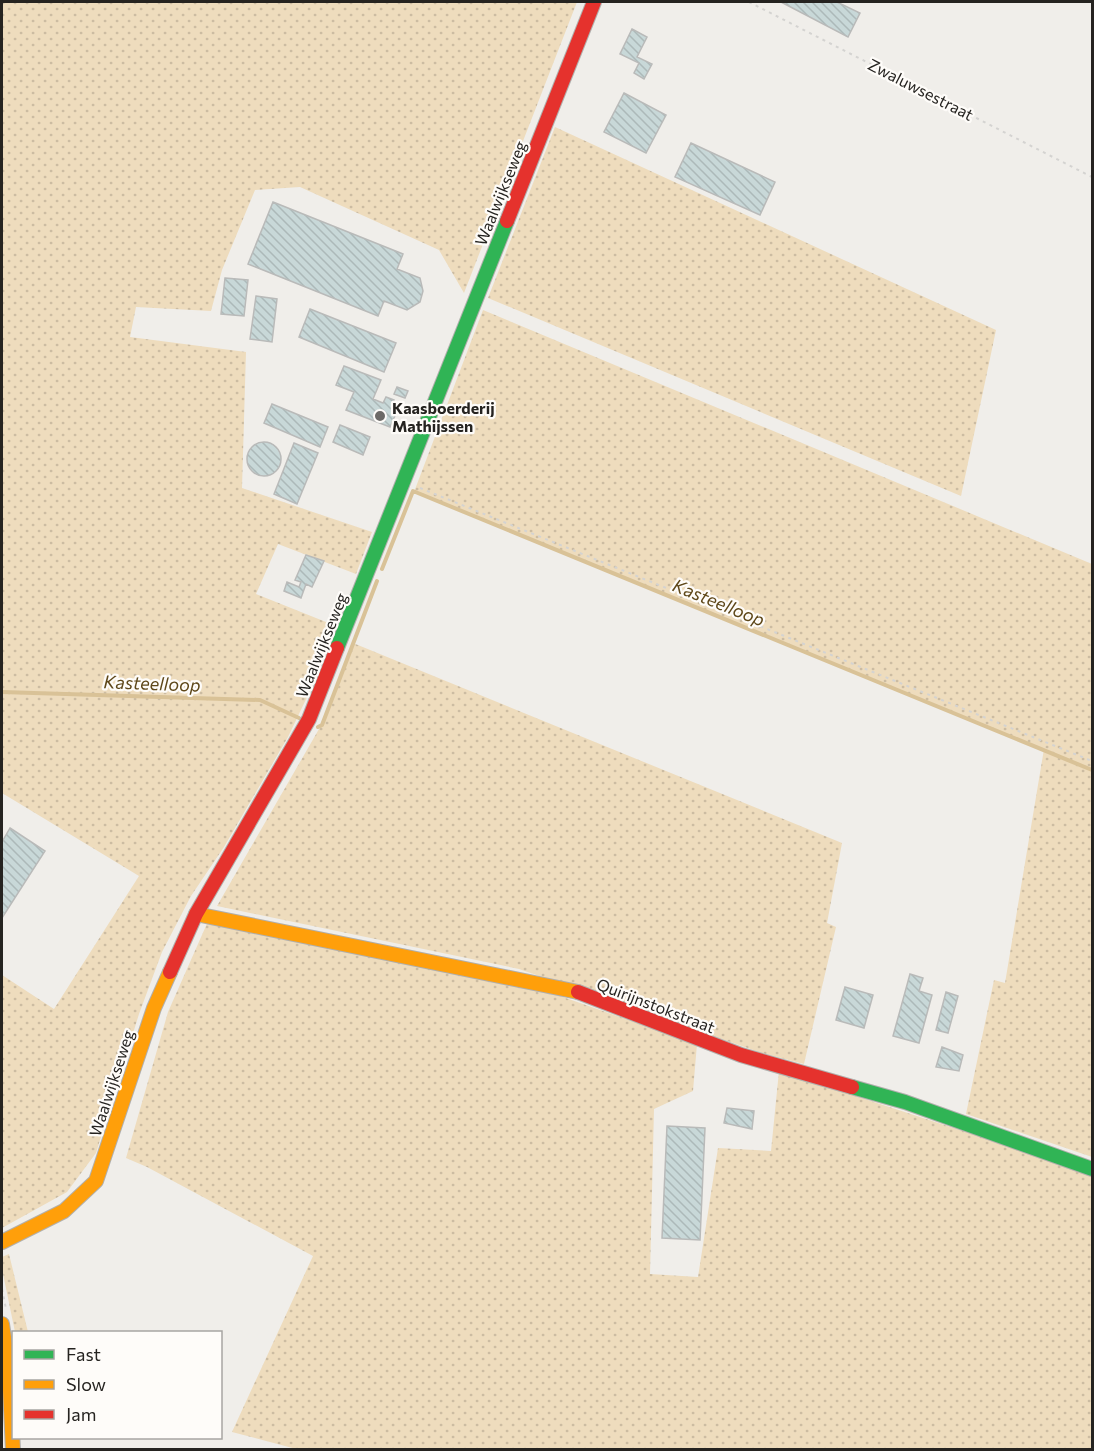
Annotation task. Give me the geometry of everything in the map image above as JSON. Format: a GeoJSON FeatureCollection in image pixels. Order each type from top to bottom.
{"type":"FeatureCollection","features":[{"type":"Feature","properties":{"kind":"street","name":"Waalwijkseweg"},"geometry":{"type":"LineString","coordinates":[[2,1242],[52,1220],[77,1202],[96,1181],[154,1008],[196,914],[309,719],[594,2]]}},
{"type":"Feature","properties":{"kind":"street","name":"Quirijnstokstraat"},"geometry":{"type":"LineString","coordinates":[[196,914],[579,992],[741,1055],[905,1102],[1092,1169]]}},
{"type":"Feature","properties":{"kind":"street"},"geometry":{"type":"LineString","coordinates":[[2,1324],[9,1370],[12,1429]]}},
{"type":"Feature","properties":{"kind":"path","name":"Zwaluwsestraat"},"geometry":{"type":"LineString","coordinates":[[749,2],[1092,177]]}},
{"type":"Feature","properties":{"kind":"path"},"geometry":{"type":"LineString","coordinates":[[418,488],[1092,760]]}},
{"type":"Feature","properties":{"kind":"shaded area"},"geometry":{"type":"Polygon","coordinates":[[[2,2],[577,2],[464,293],[439,250],[300,187],[255,190],[222,270],[211,311],[136,307],[130,337],[246,352],[242,488],[372,532],[356,574],[278,544],[256,594],[336,626],[309,693],[288,737],[224,847],[191,896],[162,952],[139,1014],[96,1153],[67,1192],[2,1228],[2,975],[54,1009],[139,876],[2,793],[2,2]]]}},
{"type":"Feature","properties":{"kind":"shaded area"},"geometry":{"type":"Polygon","coordinates":[[[555,127],[996,330],[961,496],[488,298],[555,127]]]}},
{"type":"Feature","properties":{"kind":"shaded area"},"geometry":{"type":"Polygon","coordinates":[[[483,310],[1092,564],[1092,1157],[966,1114],[994,980],[1005,983],[1044,749],[414,492],[483,310]]]}},
{"type":"Feature","properties":{"kind":"shaded area"},"geometry":{"type":"Polygon","coordinates":[[[353,643],[842,843],[827,923],[836,927],[804,1064],[762,1053],[519,969],[217,906],[319,729],[353,643]]]}},
{"type":"Feature","properties":{"kind":"shaded area"},"geometry":{"type":"Polygon","coordinates":[[[209,919],[543,990],[697,1044],[693,1091],[654,1109],[650,1274],[698,1277],[718,1148],[771,1151],[779,1071],[1092,1173],[1092,1449],[300,1450],[232,1432],[313,1256],[126,1158],[168,1012],[209,919]]]}},
{"type":"Feature","properties":{"kind":"shaded area"},"geometry":{"type":"Polygon","coordinates":[[[9,1254],[28,1331],[15,1331],[2,1269],[2,1257],[9,1254]]]}},
{"type":"Feature","properties":{"kind":"building"},"geometry":{"type":"Polygon","coordinates":[[[781,2],[837,2],[860,13],[848,37],[781,2]]]}},
{"type":"Feature","properties":{"kind":"building"},"geometry":{"type":"Polygon","coordinates":[[[632,29],[647,37],[637,57],[652,64],[644,79],[634,73],[639,63],[620,54],[632,29]]]}},
{"type":"Feature","properties":{"kind":"building"},"geometry":{"type":"Polygon","coordinates":[[[624,93],[666,115],[646,153],[604,132],[624,93]]]}},
{"type":"Feature","properties":{"kind":"building"},"geometry":{"type":"Polygon","coordinates":[[[691,143],[775,182],[760,215],[675,177],[691,143]]]}},
{"type":"Feature","properties":{"kind":"building"},"geometry":{"type":"Polygon","coordinates":[[[273,202],[403,254],[397,269],[420,278],[423,291],[420,302],[407,310],[384,301],[378,316],[248,264],[273,202]]]}},
{"type":"Feature","properties":{"kind":"building"},"geometry":{"type":"Polygon","coordinates":[[[225,278],[248,280],[244,316],[221,314],[225,278]]]}},
{"type":"Feature","properties":{"kind":"building"},"geometry":{"type":"Polygon","coordinates":[[[256,296],[277,299],[272,342],[250,339],[256,296]]]}},
{"type":"Feature","properties":{"kind":"building"},"geometry":{"type":"Polygon","coordinates":[[[310,309],[396,343],[384,372],[299,337],[310,309]]]}},
{"type":"Feature","properties":{"kind":"building"},"geometry":{"type":"Polygon","coordinates":[[[344,366],[381,380],[373,399],[383,403],[386,397],[394,400],[392,406],[398,409],[390,427],[346,410],[354,392],[336,385],[344,366]]]}},
{"type":"Feature","properties":{"kind":"building"},"geometry":{"type":"Polygon","coordinates":[[[397,387],[408,391],[405,398],[394,394],[397,387]]]}},
{"type":"Feature","properties":{"kind":"building"},"geometry":{"type":"Polygon","coordinates":[[[272,404],[328,427],[320,447],[264,423],[272,404]]]}},
{"type":"Feature","properties":{"kind":"building"},"geometry":{"type":"Polygon","coordinates":[[[340,425],[370,437],[363,455],[333,442],[340,425]]]}},
{"type":"Feature","properties":{"kind":"building"},"geometry":{"type":"Polygon","coordinates":[[[264,442],[276,447],[281,459],[276,471],[264,476],[252,471],[247,459],[252,447],[264,442]]]}},
{"type":"Feature","properties":{"kind":"building"},"geometry":{"type":"Polygon","coordinates":[[[294,443],[318,453],[297,504],[274,494],[294,443]]]}},
{"type":"Feature","properties":{"kind":"building"},"geometry":{"type":"Polygon","coordinates":[[[306,555],[324,561],[312,587],[306,584],[301,598],[284,591],[287,582],[299,587],[301,582],[295,580],[306,555]]]}},
{"type":"Feature","properties":{"kind":"building"},"geometry":{"type":"Polygon","coordinates":[[[10,828],[45,851],[2,918],[2,842],[10,828]]]}},
{"type":"Feature","properties":{"kind":"building"},"geometry":{"type":"Polygon","coordinates":[[[910,974],[923,978],[919,991],[932,995],[919,1043],[893,1036],[910,974]]]}},
{"type":"Feature","properties":{"kind":"building"},"geometry":{"type":"Polygon","coordinates":[[[845,987],[873,995],[864,1028],[836,1020],[845,987]]]}},
{"type":"Feature","properties":{"kind":"building"},"geometry":{"type":"Polygon","coordinates":[[[946,992],[958,996],[948,1033],[936,1030],[946,992]]]}},
{"type":"Feature","properties":{"kind":"building"},"geometry":{"type":"Polygon","coordinates":[[[942,1047],[963,1055],[959,1071],[936,1067],[942,1047]]]}},
{"type":"Feature","properties":{"kind":"building"},"geometry":{"type":"Polygon","coordinates":[[[727,1108],[754,1111],[752,1129],[724,1123],[727,1108]]]}},
{"type":"Feature","properties":{"kind":"building"},"geometry":{"type":"Polygon","coordinates":[[[667,1126],[705,1128],[700,1240],[662,1238],[667,1126]]]}},
{"type":"Feature","properties":{"kind":"waterway","name":"Kasteelloop"},"geometry":{"type":"LineString","coordinates":[[382,569],[413,491],[1092,770]]}},
{"type":"Feature","properties":{"kind":"waterway","name":"Kasteelloop"},"geometry":{"type":"LineString","coordinates":[[318,727],[322,725],[377,581]]}},
{"type":"Feature","properties":{"kind":"waterway","name":"Kasteelloop"},"geometry":{"type":"LineString","coordinates":[[2,692],[260,700],[299,718]]}},
{"type":"Feature","properties":{"kind":"traffic: fast"},"geometry":{"type":"LineString","coordinates":[[337,648],[507,221]]}},
{"type":"Feature","properties":{"kind":"traffic: fast"},"geometry":{"type":"LineString","coordinates":[[852,1087],[905,1102],[1092,1169]]}},
{"type":"Feature","properties":{"kind":"traffic: slow"},"geometry":{"type":"LineString","coordinates":[[196,914],[578,992]]}},
{"type":"Feature","properties":{"kind":"traffic: slow"},"geometry":{"type":"LineString","coordinates":[[2,1242],[64,1211],[96,1181],[154,1008],[170,972]]}},
{"type":"Feature","properties":{"kind":"traffic: slow"},"geometry":{"type":"LineString","coordinates":[[2,1324],[9,1370],[12,1430]]}},
{"type":"Feature","properties":{"kind":"traffic: slow"},"geometry":{"type":"LineString","coordinates":[[12,1439],[13,1450]]}},
{"type":"Feature","properties":{"kind":"traffic: jam"},"geometry":{"type":"LineString","coordinates":[[507,221],[594,2]]}},
{"type":"Feature","properties":{"kind":"traffic: jam"},"geometry":{"type":"LineString","coordinates":[[170,972],[196,914],[309,719],[337,648]]}},
{"type":"Feature","properties":{"kind":"traffic: jam"},"geometry":{"type":"LineString","coordinates":[[578,992],[741,1055],[852,1087]]}},
{"type":"Feature","properties":{"kind":"place","name":"Kaasboerderij Mathijssen"},"geometry":{"type":"Point","coordinates":[380,416]}}]}
